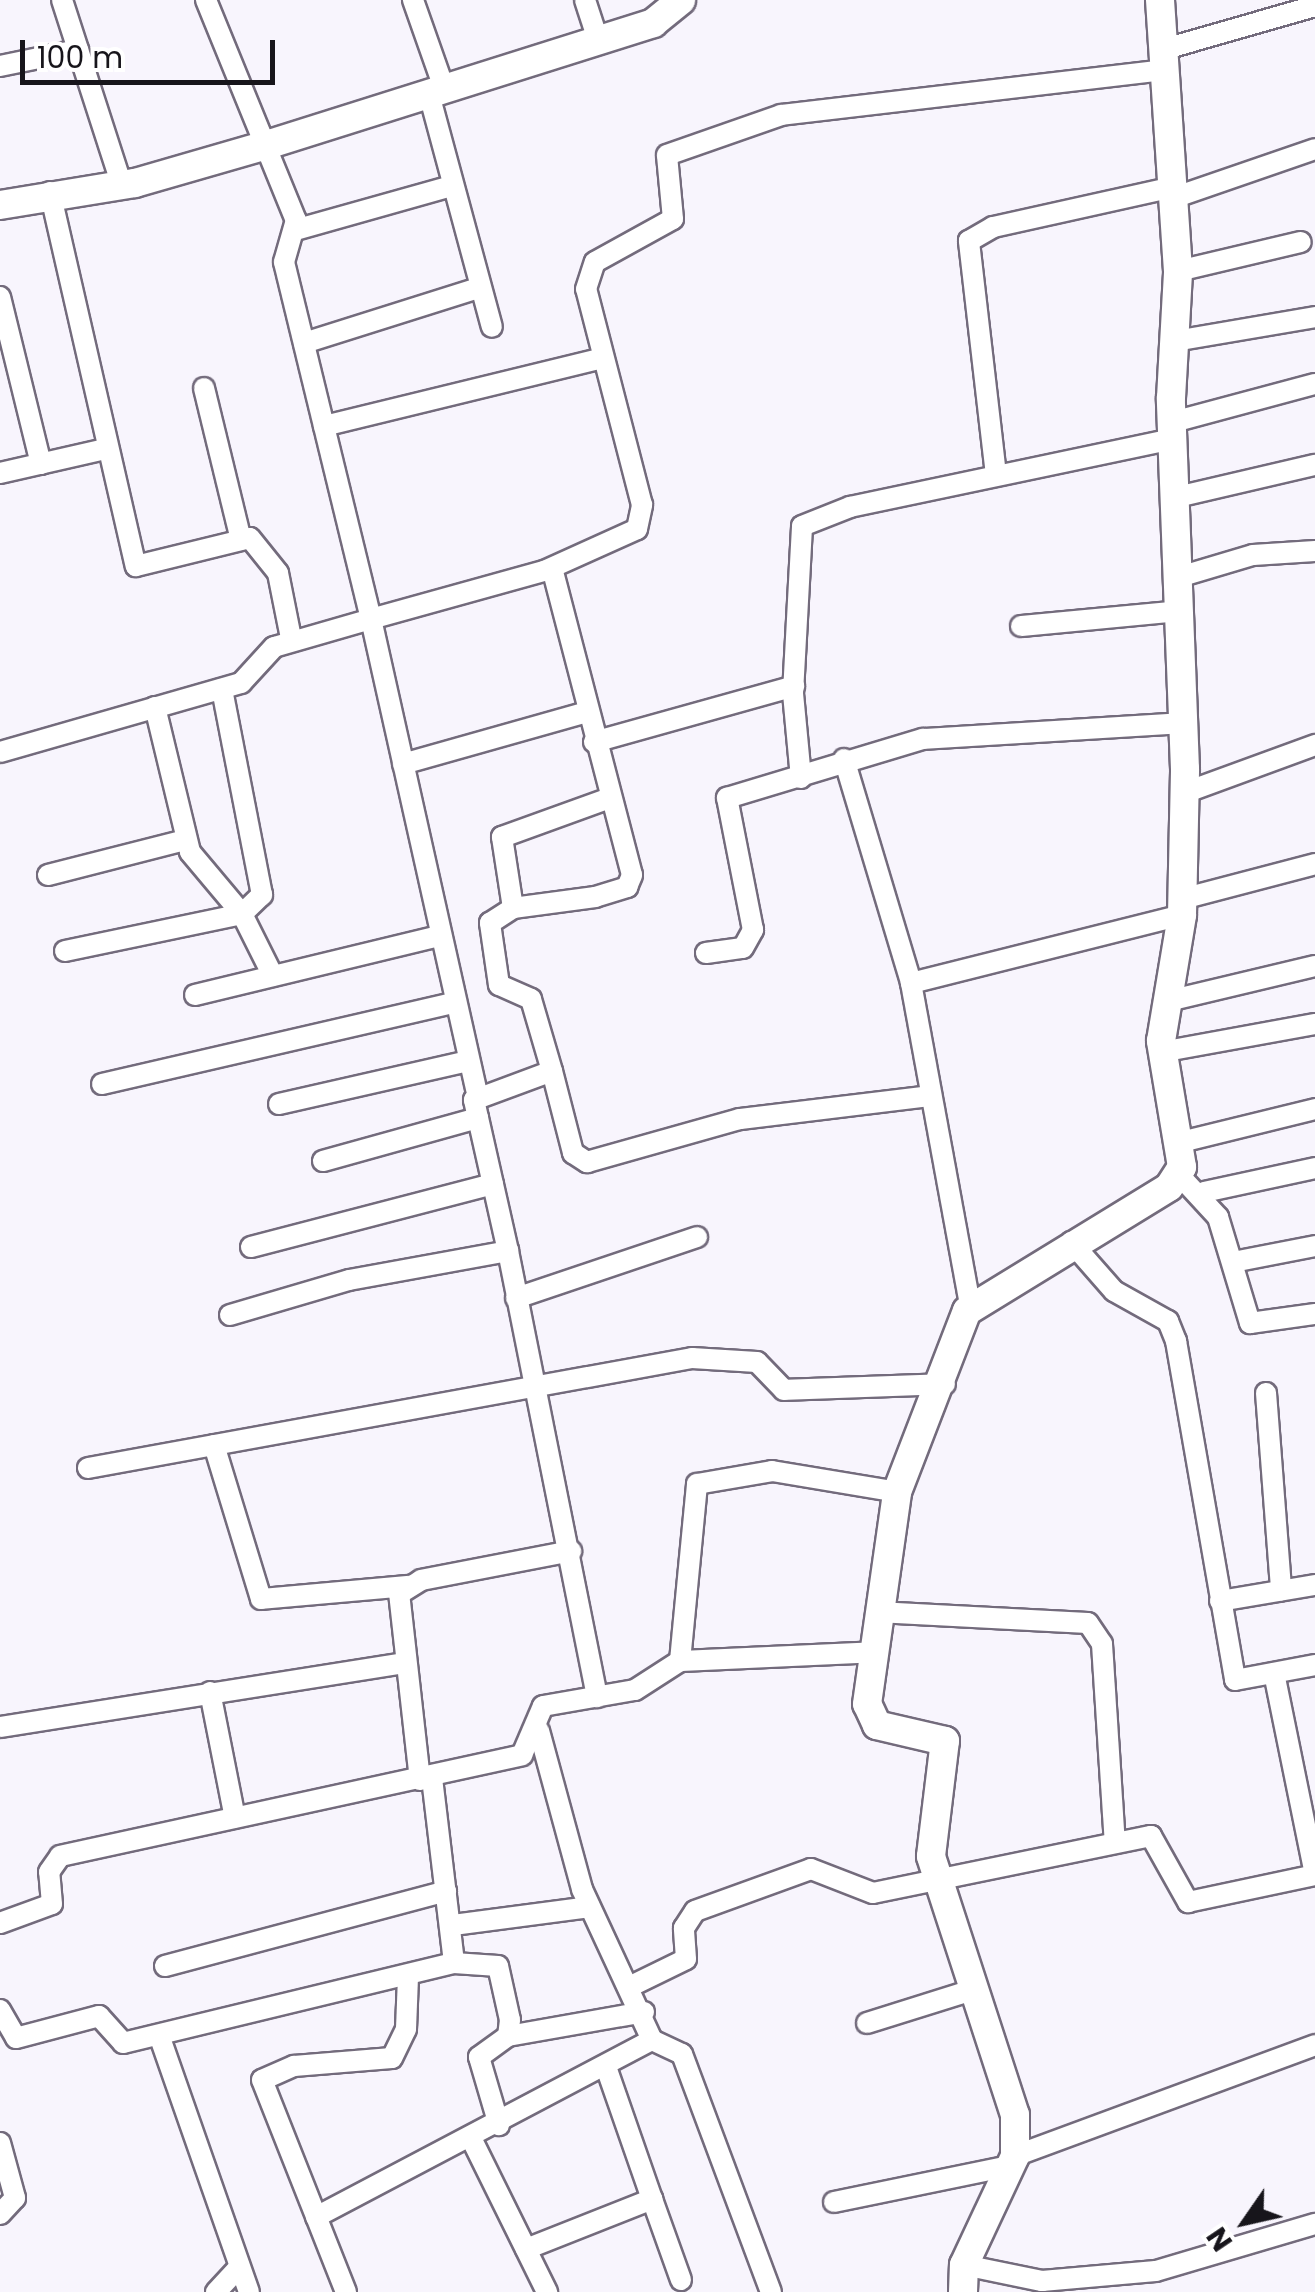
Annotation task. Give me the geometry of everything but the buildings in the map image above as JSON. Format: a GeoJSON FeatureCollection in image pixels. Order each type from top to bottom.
{"type":"FeatureCollection","features":[{"type":"Feature","properties":{"kind":"street"},"geometry":{"type":"LineString","coordinates":[[62,0],[122,182]]}},
{"type":"Feature","properties":{"kind":"street"},"geometry":{"type":"LineString","coordinates":[[206,0],[270,144],[295,230],[284,262],[371,619],[453,1003],[477,1092],[478,1118],[508,1251],[532,1388],[571,1551],[597,1697]]}},
{"type":"Feature","properties":{"kind":"street"},"geometry":{"type":"LineString","coordinates":[[412,0],[437,91],[452,186],[492,327]]}},
{"type":"Feature","properties":{"kind":"street"},"geometry":{"type":"LineString","coordinates":[[585,0],[598,40]]}},
{"type":"Feature","properties":{"kind":"street"},"geometry":{"type":"LineString","coordinates":[[0,205],[50,192],[122,182],[270,144],[653,23],[681,0]]}},
{"type":"Feature","properties":{"kind":"street"},"geometry":{"type":"LineString","coordinates":[[1160,0],[1178,271],[1172,430],[1184,794],[1182,907],[1162,1052],[1180,1176]]}},
{"type":"Feature","properties":{"kind":"street"},"geometry":{"type":"LineString","coordinates":[[0,752],[222,689],[257,675],[274,646],[291,638],[552,568],[626,536],[643,519],[599,359],[586,288],[595,262],[673,219],[664,165],[676,149],[830,107],[886,108],[1165,60],[1315,6]]}},
{"type":"Feature","properties":{"kind":"street"},"geometry":{"type":"LineString","coordinates":[[0,66],[78,50]]}},
{"type":"Feature","properties":{"kind":"street"},"geometry":{"type":"LineString","coordinates":[[996,475],[969,241],[993,227],[1173,193],[1315,149]]}},
{"type":"Feature","properties":{"kind":"street"},"geometry":{"type":"LineString","coordinates":[[295,230],[452,186]]}},
{"type":"Feature","properties":{"kind":"street"},"geometry":{"type":"LineString","coordinates":[[50,192],[106,449],[136,566],[240,540],[266,547],[291,638]]}},
{"type":"Feature","properties":{"kind":"street"},"geometry":{"type":"LineString","coordinates":[[1178,271],[1301,242]]}},
{"type":"Feature","properties":{"kind":"street"},"geometry":{"type":"LineString","coordinates":[[304,343],[478,288]]}},
{"type":"Feature","properties":{"kind":"street"},"geometry":{"type":"LineString","coordinates":[[0,297],[41,464]]}},
{"type":"Feature","properties":{"kind":"street"},"geometry":{"type":"LineString","coordinates":[[1175,341],[1315,317]]}},
{"type":"Feature","properties":{"kind":"street"},"geometry":{"type":"LineString","coordinates":[[324,426],[599,359]]}},
{"type":"Feature","properties":{"kind":"street"},"geometry":{"type":"LineString","coordinates":[[801,778],[794,686],[802,526],[1172,430],[1315,384]]}},
{"type":"Feature","properties":{"kind":"street"},"geometry":{"type":"LineString","coordinates":[[204,388],[240,540]]}},
{"type":"Feature","properties":{"kind":"street"},"geometry":{"type":"LineString","coordinates":[[0,473],[106,449]]}},
{"type":"Feature","properties":{"kind":"street"},"geometry":{"type":"LineString","coordinates":[[1177,497],[1315,465]]}},
{"type":"Feature","properties":{"kind":"street"},"geometry":{"type":"LineString","coordinates":[[1178,577],[1253,554],[1315,551]]}},
{"type":"Feature","properties":{"kind":"street"},"geometry":{"type":"LineString","coordinates":[[552,568],[630,884],[513,908],[490,922],[499,986],[531,999],[573,1153],[587,1162],[740,1119],[930,1096]]}},
{"type":"Feature","properties":{"kind":"street"},"geometry":{"type":"LineString","coordinates":[[1021,626],[1179,611]]}},
{"type":"Feature","properties":{"kind":"street"},"geometry":{"type":"LineString","coordinates":[[594,742],[794,686]]}},
{"type":"Feature","properties":{"kind":"street"},"geometry":{"type":"LineString","coordinates":[[64,951],[242,914],[264,881],[222,689]]}},
{"type":"Feature","properties":{"kind":"street"},"geometry":{"type":"LineString","coordinates":[[155,707],[185,840],[242,914],[273,976]]}},
{"type":"Feature","properties":{"kind":"street"},"geometry":{"type":"LineString","coordinates":[[403,764],[587,712]]}},
{"type":"Feature","properties":{"kind":"street"},"geometry":{"type":"LineString","coordinates":[[706,953],[743,948],[753,930],[727,798],[801,778],[844,759],[1008,728],[1183,724]]}},
{"type":"Feature","properties":{"kind":"street"},"geometry":{"type":"LineString","coordinates":[[1184,794],[1315,746]]}},
{"type":"Feature","properties":{"kind":"street"},"geometry":{"type":"LineString","coordinates":[[844,759],[911,983],[970,1306],[946,1384],[897,1492],[877,1612],[868,1718],[945,1740],[936,1880],[1015,2115],[1013,2161],[963,2278],[1042,2281],[1156,2271],[1315,2224]]}},
{"type":"Feature","properties":{"kind":"street"},"geometry":{"type":"LineString","coordinates":[[513,908],[502,837],[610,798]]}},
{"type":"Feature","properties":{"kind":"street"},"geometry":{"type":"LineString","coordinates":[[48,875],[185,840]]}},
{"type":"Feature","properties":{"kind":"street"},"geometry":{"type":"LineString","coordinates":[[911,983],[1182,907],[1315,864]]}},
{"type":"Feature","properties":{"kind":"street"},"geometry":{"type":"LineString","coordinates":[[195,995],[440,936]]}},
{"type":"Feature","properties":{"kind":"street"},"geometry":{"type":"LineString","coordinates":[[1168,1001],[1315,966]]}},
{"type":"Feature","properties":{"kind":"street"},"geometry":{"type":"LineString","coordinates":[[102,1084],[453,1003]]}},
{"type":"Feature","properties":{"kind":"street"},"geometry":{"type":"LineString","coordinates":[[1162,1052],[1315,1024]]}},
{"type":"Feature","properties":{"kind":"street"},"geometry":{"type":"LineString","coordinates":[[280,1104],[468,1061]]}},
{"type":"Feature","properties":{"kind":"street"},"geometry":{"type":"LineString","coordinates":[[477,1092],[552,1071]]}},
{"type":"Feature","properties":{"kind":"street"},"geometry":{"type":"LineString","coordinates":[[1177,1143],[1315,1109]]}},
{"type":"Feature","properties":{"kind":"street"},"geometry":{"type":"LineString","coordinates":[[323,1161],[478,1118]]}},
{"type":"Feature","properties":{"kind":"street"},"geometry":{"type":"LineString","coordinates":[[1204,1192],[1315,1168]]}},
{"type":"Feature","properties":{"kind":"street"},"geometry":{"type":"LineString","coordinates":[[970,1306],[1180,1176]]}},
{"type":"Feature","properties":{"kind":"street"},"geometry":{"type":"LineString","coordinates":[[1180,1176],[1204,1192],[1255,1326],[1315,1314]]}},
{"type":"Feature","properties":{"kind":"street"},"geometry":{"type":"LineString","coordinates":[[252,1247],[493,1184]]}},
{"type":"Feature","properties":{"kind":"street"},"geometry":{"type":"LineString","coordinates":[[516,1298],[697,1237]]}},
{"type":"Feature","properties":{"kind":"street"},"geometry":{"type":"LineString","coordinates":[[1071,1242],[1114,1291],[1172,1331],[1235,1680],[1315,1665]]}},
{"type":"Feature","properties":{"kind":"street"},"geometry":{"type":"LineString","coordinates":[[1233,1262],[1315,1246]]}},
{"type":"Feature","properties":{"kind":"street"},"geometry":{"type":"LineString","coordinates":[[230,1316],[348,1280],[508,1251]]}},
{"type":"Feature","properties":{"kind":"street"},"geometry":{"type":"LineString","coordinates":[[88,1468],[712,1357],[757,1362],[784,1390],[946,1384]]}},
{"type":"Feature","properties":{"kind":"street"},"geometry":{"type":"LineString","coordinates":[[1266,1393],[1281,1590]]}},
{"type":"Feature","properties":{"kind":"street"},"geometry":{"type":"LineString","coordinates":[[214,1446],[261,1599],[408,1586],[571,1551]]}},
{"type":"Feature","properties":{"kind":"street"},"geometry":{"type":"LineString","coordinates":[[680,1660],[697,1484],[772,1471],[897,1492]]}},
{"type":"Feature","properties":{"kind":"street"},"geometry":{"type":"LineString","coordinates":[[1220,1601],[1315,1585]]}},
{"type":"Feature","properties":{"kind":"street"},"geometry":{"type":"LineString","coordinates":[[408,1586],[398,1606],[453,1924],[454,1963]]}},
{"type":"Feature","properties":{"kind":"street"},"geometry":{"type":"LineString","coordinates":[[877,1612],[1088,1623],[1102,1644],[1115,1843]]}},
{"type":"Feature","properties":{"kind":"street"},"geometry":{"type":"LineString","coordinates":[[0,1922],[52,1904],[49,1872],[60,1856],[522,1755],[533,1748],[536,1720],[543,1706],[635,1690],[680,1660],[875,1652]]}},
{"type":"Feature","properties":{"kind":"street"},"geometry":{"type":"LineString","coordinates":[[0,1727],[405,1663]]}},
{"type":"Feature","properties":{"kind":"street"},"geometry":{"type":"LineString","coordinates":[[631,1986],[686,1959],[684,1928],[696,1912],[781,1874],[826,1871],[873,1893],[1158,1837],[1176,1895],[1188,1902],[1315,1876],[1274,1674]]}},
{"type":"Feature","properties":{"kind":"street"},"geometry":{"type":"LineString","coordinates":[[210,1692],[235,1818]]}},
{"type":"Feature","properties":{"kind":"street"},"geometry":{"type":"LineString","coordinates":[[536,1720],[590,1907],[644,2012],[652,2040],[682,2054],[771,2292]]}},
{"type":"Feature","properties":{"kind":"street"},"geometry":{"type":"LineString","coordinates":[[165,1966],[446,1891]]}},
{"type":"Feature","properties":{"kind":"street"},"geometry":{"type":"LineString","coordinates":[[453,1924],[590,1907]]}},
{"type":"Feature","properties":{"kind":"street"},"geometry":{"type":"LineString","coordinates":[[0,2010],[16,2038],[99,2016],[116,2042],[454,1963],[498,1966],[508,2036]]}},
{"type":"Feature","properties":{"kind":"street"},"geometry":{"type":"LineString","coordinates":[[346,2292],[262,2080],[294,2066],[392,2058],[406,2028],[408,1976]]}},
{"type":"Feature","properties":{"kind":"street"},"geometry":{"type":"LineString","coordinates":[[867,2024],[972,1990]]}},
{"type":"Feature","properties":{"kind":"street"},"geometry":{"type":"LineString","coordinates":[[500,2125],[479,2057],[508,2036],[644,2012]]}},
{"type":"Feature","properties":{"kind":"street"},"geometry":{"type":"LineString","coordinates":[[158,2035],[248,2292]]}},
{"type":"Feature","properties":{"kind":"street"},"geometry":{"type":"LineString","coordinates":[[316,2217],[606,2070],[652,2040]]}},
{"type":"Feature","properties":{"kind":"street"},"geometry":{"type":"LineString","coordinates":[[834,2202],[1013,2161],[1315,2045]]}},
{"type":"Feature","properties":{"kind":"street"},"geometry":{"type":"LineString","coordinates":[[606,2070],[682,2280]]}},
{"type":"Feature","properties":{"kind":"street"},"geometry":{"type":"LineString","coordinates":[[471,2138],[547,2292]]}},
{"type":"Feature","properties":{"kind":"street"},"geometry":{"type":"LineString","coordinates":[[0,2143],[15,2205],[0,2214]]}},
{"type":"Feature","properties":{"kind":"street"},"geometry":{"type":"LineString","coordinates":[[526,2249],[652,2199]]}},
{"type":"Feature","properties":{"kind":"street"},"geometry":{"type":"LineString","coordinates":[[216,2292],[239,2267]]}}]}
